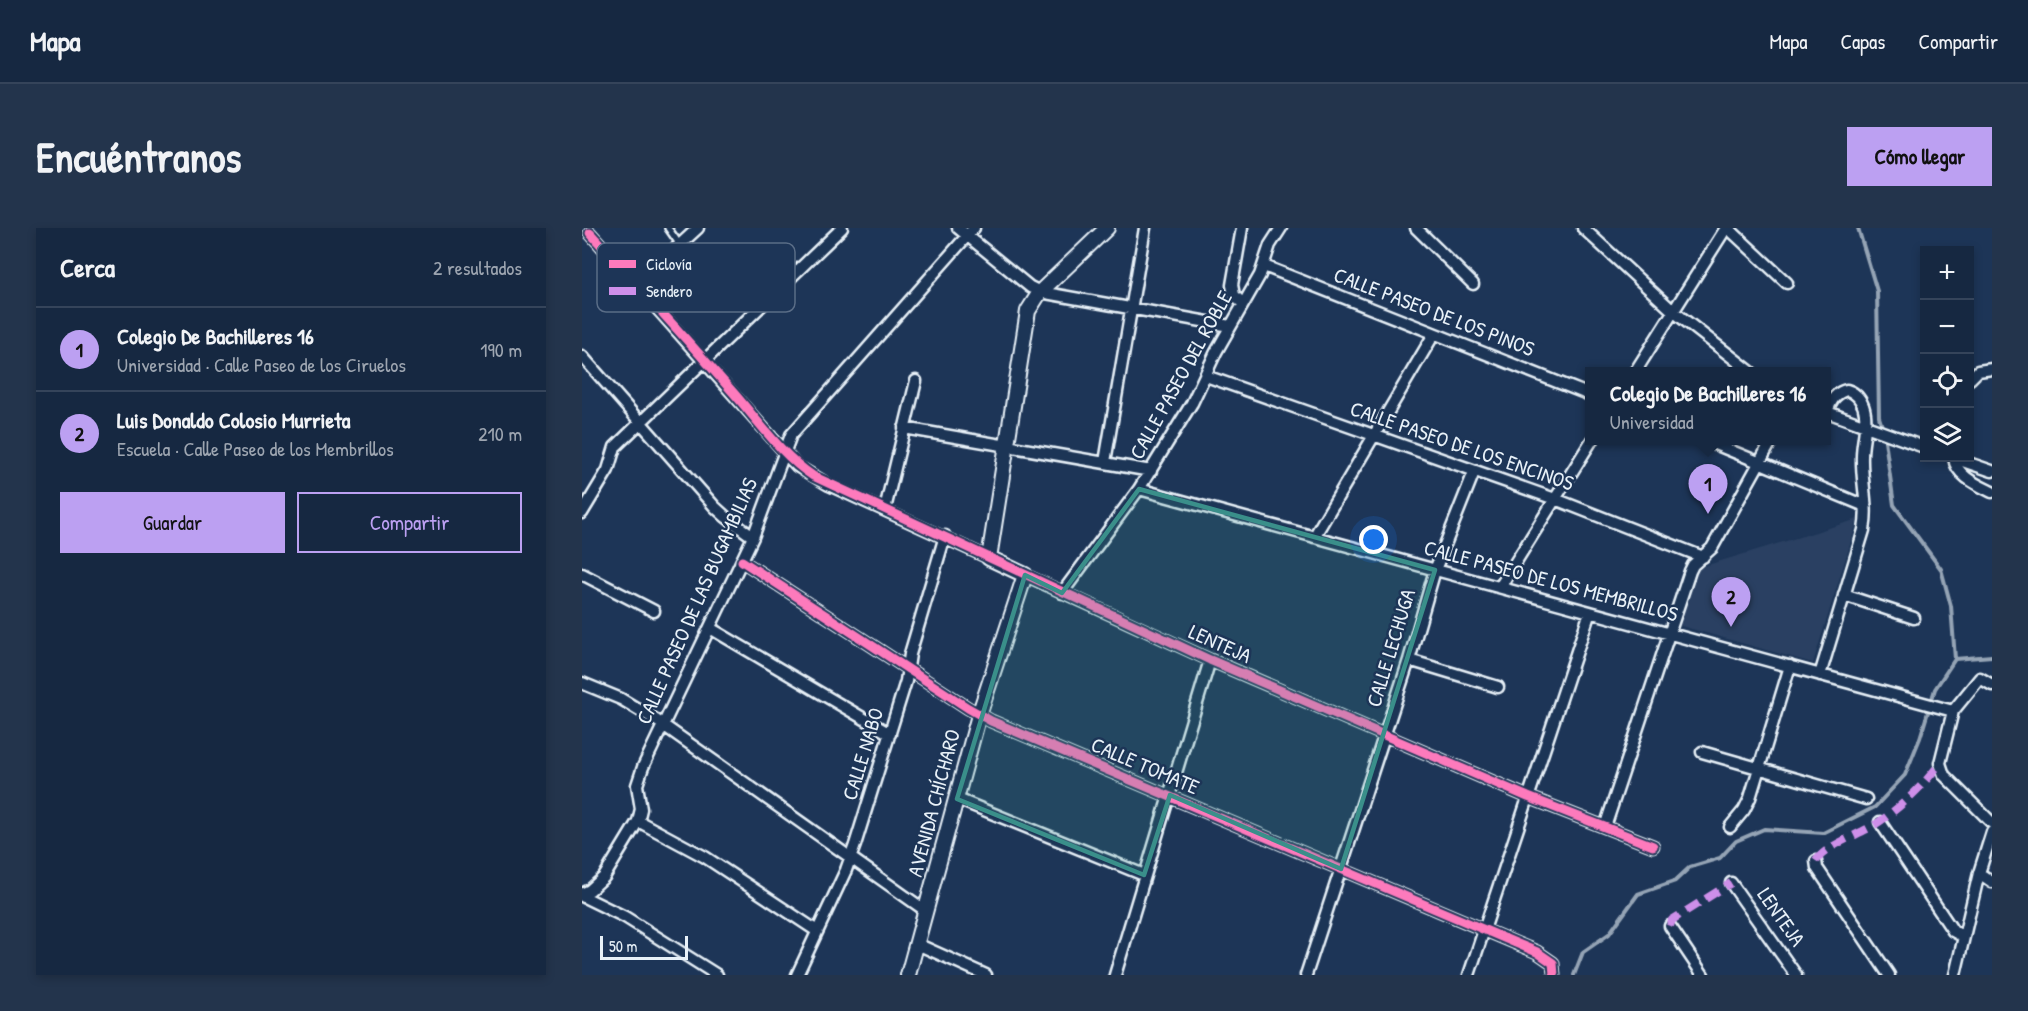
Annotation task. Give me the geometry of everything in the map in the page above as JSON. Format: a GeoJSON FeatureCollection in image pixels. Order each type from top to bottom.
{"type":"FeatureCollection","features":[{"type":"Feature","properties":{"kind":"street"},"geometry":{"type":"LineString","coordinates":[[682,243],[698,228]]}},
{"type":"Feature","properties":{"kind":"street"},"geometry":{"type":"LineString","coordinates":[[795,273],[842,228]]}},
{"type":"Feature","properties":{"kind":"street"},"geometry":{"type":"LineString","coordinates":[[958,228],[971,232],[1030,287],[1040,292],[1230,326]]}},
{"type":"Feature","properties":{"kind":"street"},"geometry":{"type":"LineString","coordinates":[[989,558],[1026,320],[1031,304],[1040,292],[1107,228]]}},
{"type":"Feature","properties":{"kind":"street"},"geometry":{"type":"LineString","coordinates":[[1105,462],[1145,228]]}},
{"type":"Feature","properties":{"kind":"street"},"geometry":{"type":"LineString","coordinates":[[1242,228],[1232,285],[1234,295],[1242,303]]}},
{"type":"Feature","properties":{"kind":"street","name":"CALLE PASEO DEL ROBLE"},"geometry":{"type":"LineString","coordinates":[[1062,593],[1139,489],[1192,403],[1216,352],[1264,266],[1270,245],[1281,228]]}},
{"type":"Feature","properties":{"kind":"street"},"geometry":{"type":"LineString","coordinates":[[1416,228],[1473,284]]}},
{"type":"Feature","properties":{"kind":"street"},"geometry":{"type":"LineString","coordinates":[[1583,228],[1673,311],[1745,367]]}},
{"type":"Feature","properties":{"kind":"street"},"geometry":{"type":"LineString","coordinates":[[1638,367],[1727,228],[1787,283]]}},
{"type":"Feature","properties":{"kind":"street","name":"CALLE PASEO DE LAS BUGAMBILIAS"},"geometry":{"type":"LineString","coordinates":[[638,821],[641,809],[637,790],[638,780],[753,537],[784,452],[795,430],[971,232]]}},
{"type":"Feature","properties":{"kind":"street","name":"LENTEJA"},"geometry":{"type":"LineString","coordinates":[[590,233],[599,243]]}},
{"type":"Feature","properties":{"kind":"street","name":"CALLE PASEO DE LOS PINOS"},"geometry":{"type":"LineString","coordinates":[[1264,266],[1585,393]]}},
{"type":"Feature","properties":{"kind":"street","name":"LENTEJA"},"geometry":{"type":"LineString","coordinates":[[662,312],[784,452],[797,466],[813,476],[1210,660],[1528,797],[1653,846]]}},
{"type":"Feature","properties":{"kind":"street"},"geometry":{"type":"LineString","coordinates":[[582,513],[608,470],[615,447],[755,312]]}},
{"type":"Feature","properties":{"kind":"street"},"geometry":{"type":"LineString","coordinates":[[1314,537],[1434,334]]}},
{"type":"Feature","properties":{"kind":"street"},"geometry":{"type":"LineString","coordinates":[[582,356],[715,507],[753,537]]}},
{"type":"Feature","properties":{"kind":"street"},"geometry":{"type":"LineString","coordinates":[[1974,375],[1984,368],[1992,369]]}},
{"type":"Feature","properties":{"kind":"street","name":"CALLE PASEO DE LOS ENCINOS"},"geometry":{"type":"LineString","coordinates":[[1206,376],[1555,499],[1703,556]]}},
{"type":"Feature","properties":{"kind":"street"},"geometry":{"type":"LineString","coordinates":[[885,509],[916,381]]}},
{"type":"Feature","properties":{"kind":"street"},"geometry":{"type":"LineString","coordinates":[[1820,675],[1864,530],[1862,457],[1865,426],[1920,446]]}},
{"type":"Feature","properties":{"kind":"street"},"geometry":{"type":"LineString","coordinates":[[904,428],[1151,471]]}},
{"type":"Feature","properties":{"kind":"street"},"geometry":{"type":"LineString","coordinates":[[1500,587],[1589,445]]}},
{"type":"Feature","properties":{"kind":"street"},"geometry":{"type":"LineString","coordinates":[[1715,445],[1865,506]]}},
{"type":"Feature","properties":{"kind":"street"},"geometry":{"type":"LineString","coordinates":[[1605,828],[1690,571],[1693,565],[1713,548],[1770,445]]}},
{"type":"Feature","properties":{"kind":"street"},"geometry":{"type":"LineString","coordinates":[[1954,462],[1955,466],[1966,477],[1992,492]]}},
{"type":"Feature","properties":{"kind":"street"},"geometry":{"type":"LineString","coordinates":[[1966,462],[1992,471]]}},
{"type":"Feature","properties":{"kind":"street","name":"CALLE LECHUGA"},"geometry":{"type":"LineString","coordinates":[[1306,975],[1409,660],[1435,570],[1474,472]]}},
{"type":"Feature","properties":{"kind":"street","name":"CALLE PASEO DE LOS MEMBRILLOS"},"geometry":{"type":"LineString","coordinates":[[1139,489],[1949,710]]}},
{"type":"Feature","properties":{"kind":"street","name":"CALLE NABO"},"geometry":{"type":"LineString","coordinates":[[797,975],[851,857],[890,734],[909,668],[910,654],[945,536]]}},
{"type":"Feature","properties":{"kind":"street","name":"CALLE TOMATE"},"geometry":{"type":"LineString","coordinates":[[742,561],[979,715],[1537,952],[1549,959],[1554,970]]}},
{"type":"Feature","properties":{"kind":"street"},"geometry":{"type":"LineString","coordinates":[[582,574],[654,611]]}},
{"type":"Feature","properties":{"kind":"street","name":"AVENIDA CHÍCHARO"},"geometry":{"type":"LineString","coordinates":[[909,975],[979,715],[1025,575]]}},
{"type":"Feature","properties":{"kind":"street"},"geometry":{"type":"LineString","coordinates":[[1844,595],[1914,618]]}},
{"type":"Feature","properties":{"kind":"street"},"geometry":{"type":"LineString","coordinates":[[1469,975],[1590,612]]}},
{"type":"Feature","properties":{"kind":"street"},"geometry":{"type":"LineString","coordinates":[[710,628],[890,734]]}},
{"type":"Feature","properties":{"kind":"street"},"geometry":{"type":"LineString","coordinates":[[1114,975],[1210,660]]}},
{"type":"Feature","properties":{"kind":"street"},"geometry":{"type":"LineString","coordinates":[[1409,660],[1498,687]]}},
{"type":"Feature","properties":{"kind":"street"},"geometry":{"type":"LineString","coordinates":[[1730,827],[1748,804],[1790,666]]}},
{"type":"Feature","properties":{"kind":"street"},"geometry":{"type":"LineString","coordinates":[[1992,685],[1980,678],[1949,710],[1940,763],[1944,775],[1992,823]]}},
{"type":"Feature","properties":{"kind":"street"},"geometry":{"type":"LineString","coordinates":[[582,683],[621,699],[663,725],[926,912]]}},
{"type":"Feature","properties":{"kind":"street"},"geometry":{"type":"LineString","coordinates":[[1702,752],[1866,799]]}},
{"type":"Feature","properties":{"kind":"street"},"geometry":{"type":"LineString","coordinates":[[957,799],[1144,875]]}},
{"type":"Feature","properties":{"kind":"street"},"geometry":{"type":"LineString","coordinates":[[582,895],[591,890],[604,877],[638,821],[705,858],[817,931]]}},
{"type":"Feature","properties":{"kind":"street"},"geometry":{"type":"LineString","coordinates":[[1880,822],[1953,931],[1964,937]]}},
{"type":"Feature","properties":{"kind":"street"},"geometry":{"type":"LineString","coordinates":[[1955,975],[1979,873],[1992,832]]}},
{"type":"Feature","properties":{"kind":"street"},"geometry":{"type":"LineString","coordinates":[[1816,861],[1817,868],[1889,975]]}},
{"type":"Feature","properties":{"kind":"street"},"geometry":{"type":"LineString","coordinates":[[1979,873],[1992,882]]}},
{"type":"Feature","properties":{"kind":"street","name":"LENTEJA"},"geometry":{"type":"LineString","coordinates":[[1731,883],[1796,975]]}},
{"type":"Feature","properties":{"kind":"street"},"geometry":{"type":"LineString","coordinates":[[582,895],[616,912],[717,975]]}},
{"type":"Feature","properties":{"kind":"street"},"geometry":{"type":"LineString","coordinates":[[1670,926],[1703,975]]}},
{"type":"Feature","properties":{"kind":"street"},"geometry":{"type":"LineString","coordinates":[[917,945],[986,975]]}},
{"type":"Feature","properties":{"kind":"lane"},"geometry":{"type":"LineString","coordinates":[[668,228],[679,243]]}},
{"type":"Feature","properties":{"kind":"highlighted area"},"geometry":{"type":"Polygon","coordinates":[[[1139,489],[1435,570],[1341,869],[1170,795],[1144,875],[957,799],[1025,575],[1062,593],[1139,489]]]}},
{"type":"Feature","properties":{"kind":"shaded area"},"geometry":{"type":"Polygon","coordinates":[[[1858,519],[1813,663],[1678,625],[1698,568],[1858,519]]]}},
{"type":"Feature","properties":{"kind":"waterway"},"geometry":{"type":"LineString","coordinates":[[1858,228],[1877,291],[1879,417],[1884,433],[1894,505],[1941,569],[1951,606],[1955,659]]}},
{"type":"Feature","properties":{"kind":"waterway"},"geometry":{"type":"LineString","coordinates":[[1574,975],[1583,952],[1609,934],[1638,894],[1675,881],[1690,867],[1720,858],[1736,841],[1764,829],[1823,833],[1875,807],[1905,775],[1920,738],[1935,689],[1955,659],[1992,656]]}},
{"type":"Feature","properties":{"kind":"marked path"},"geometry":{"type":"LineString","coordinates":[[1816,861],[1828,849],[1879,822],[1896,809],[1920,787],[1940,763]]}},
{"type":"Feature","properties":{"kind":"marked path"},"geometry":{"type":"LineString","coordinates":[[1670,926],[1672,920],[1731,883]]}},
{"type":"Feature","properties":{"kind":"cycle path"},"geometry":{"type":"LineString","coordinates":[[590,233],[599,243]]}},
{"type":"Feature","properties":{"kind":"cycle path"},"geometry":{"type":"LineString","coordinates":[[662,312],[790,458],[813,476],[1210,660],[1528,797],[1653,846]]}},
{"type":"Feature","properties":{"kind":"cycle path"},"geometry":{"type":"LineString","coordinates":[[742,561],[991,721],[1537,952],[1553,963],[1554,975]]}},
{"type":"Feature","properties":{"kind":"place","name":"Colegio De Bachilleres 16"},"geometry":{"type":"Point","coordinates":[1708,514]}},
{"type":"Feature","properties":{"kind":"place","name":"Luis Donaldo Colosio Murrieta"},"geometry":{"type":"Point","coordinates":[1731,627]}}]}
